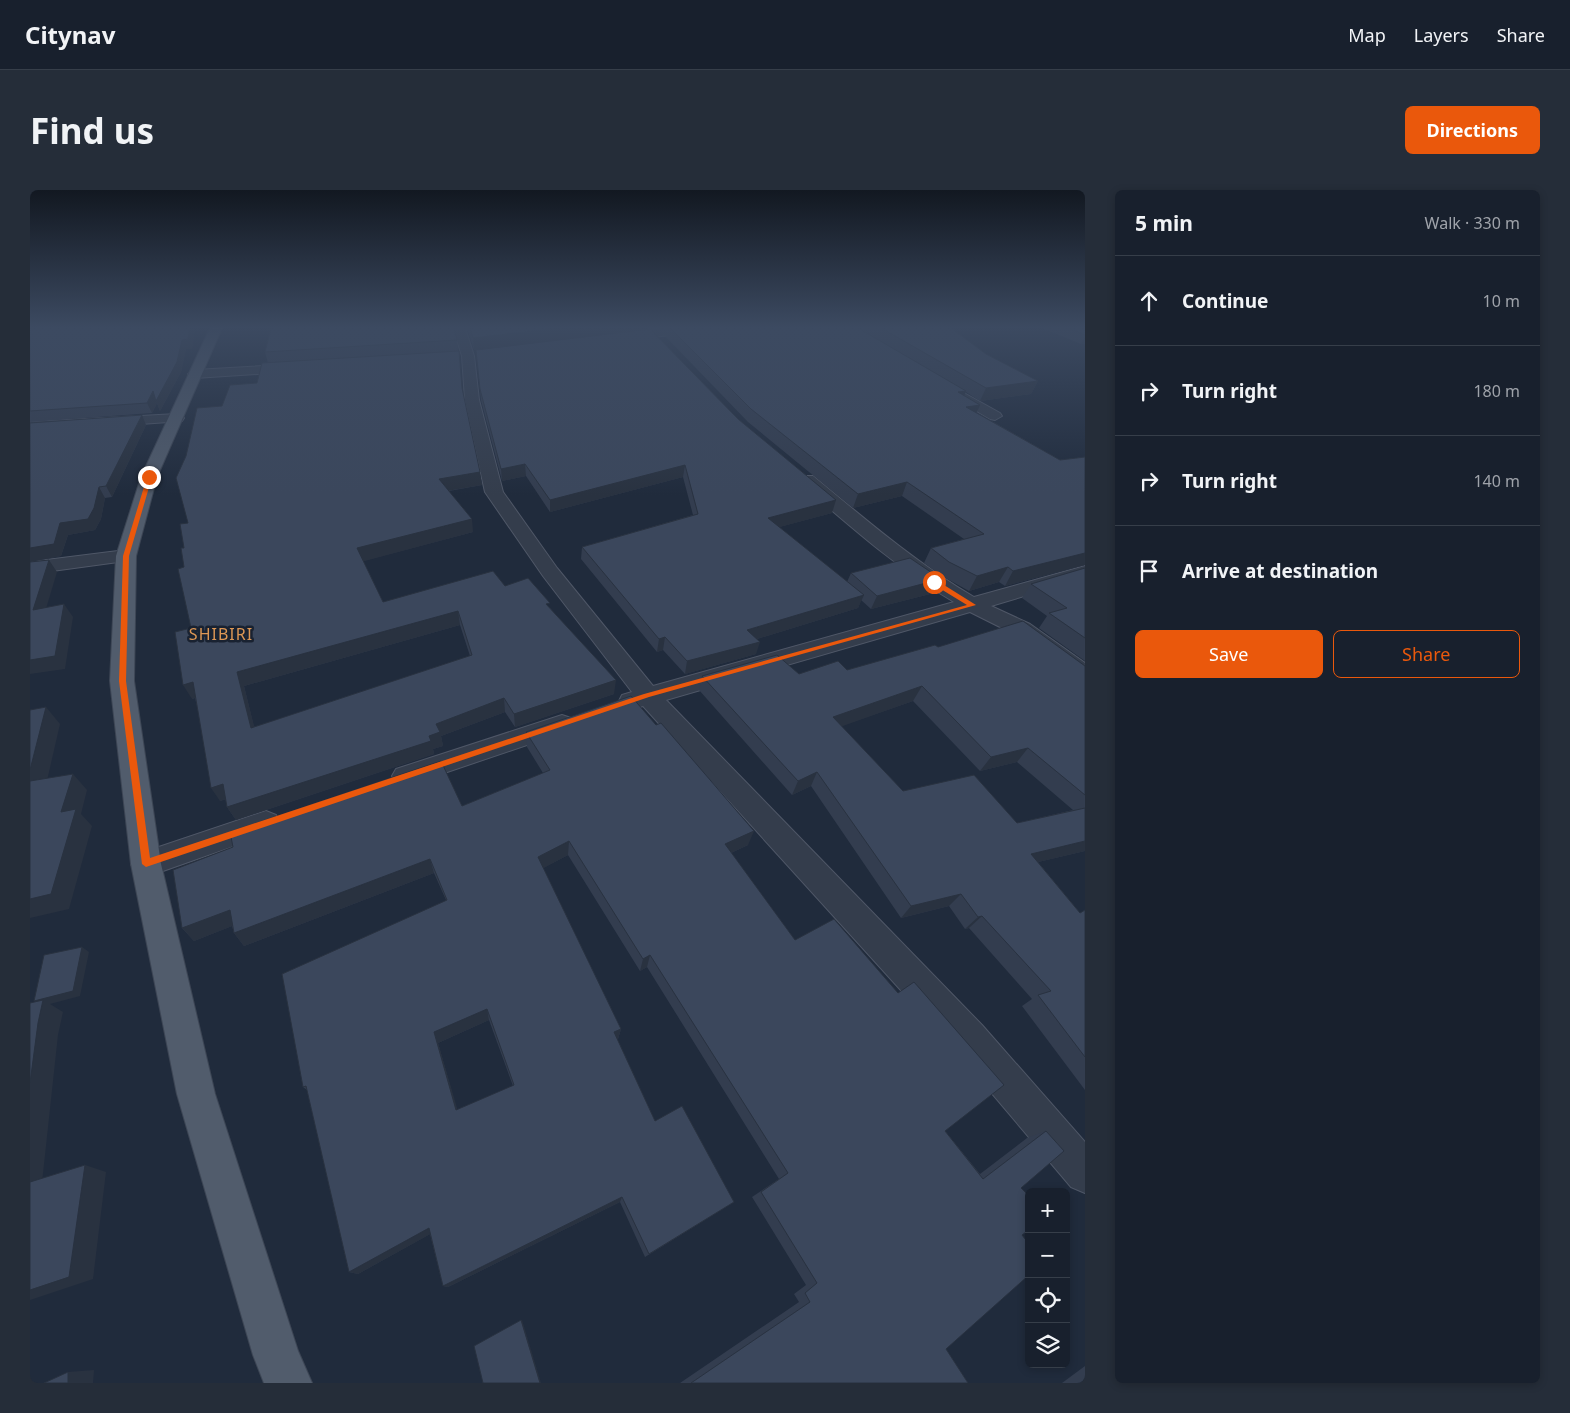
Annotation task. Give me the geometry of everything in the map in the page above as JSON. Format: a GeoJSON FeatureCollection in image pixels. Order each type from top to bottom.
{"type":"FeatureCollection","features":[{"type":"Feature","properties":{"kind":"main road"},"geometry":{"type":"LineString","coordinates":[[191,384],[149,477],[126,556],[122,681],[146,864],[196,1094],[276,1355],[288,1383]]}},
{"type":"Feature","properties":{"kind":"street"},"geometry":{"type":"LineString","coordinates":[[472,384],[474,410],[494,492],[550,572],[646,695],[969,1038],[1085,1172]]}},
{"type":"Feature","properties":{"kind":"street"},"geometry":{"type":"LineString","coordinates":[[940,384],[995,416]]}},
{"type":"Feature","properties":{"kind":"street"},"geometry":{"type":"LineString","coordinates":[[30,427],[177,418]]}},
{"type":"Feature","properties":{"kind":"street"},"geometry":{"type":"LineString","coordinates":[[795,470],[886,546],[934,582],[973,605],[1022,630],[1085,675]]}},
{"type":"Feature","properties":{"kind":"street"},"geometry":{"type":"LineString","coordinates":[[30,568],[126,556]]}},
{"type":"Feature","properties":{"kind":"street"},"geometry":{"type":"LineString","coordinates":[[609,708],[646,695],[973,605],[1012,591],[1085,572]]}},
{"type":"Feature","properties":{"kind":"street"},"geometry":{"type":"LineString","coordinates":[[382,784],[580,718]]}},
{"type":"Feature","properties":{"kind":"street"},"geometry":{"type":"LineString","coordinates":[[146,864],[288,816]]}},
{"type":"Feature","properties":{"kind":"building"},"geometry":{"type":"Polygon","coordinates":[[[30,384],[165,384],[156,401],[153,391],[147,403],[30,411],[30,384]]]}},
{"type":"Feature","properties":{"kind":"building"},"geometry":{"type":"Polygon","coordinates":[[[462,384],[480,472],[439,479],[472,519],[357,548],[383,602],[493,571],[505,586],[528,578],[550,603],[546,604],[616,680],[514,714],[504,698],[436,724],[440,732],[429,736],[431,741],[227,807],[223,784],[211,788],[193,682],[183,685],[175,632],[191,628],[178,569],[184,567],[181,548],[184,548],[180,524],[188,523],[176,478],[186,456],[197,408],[222,406],[230,385],[462,384]],[[458,611],[237,672],[251,728],[472,655],[458,611]]]}},
{"type":"Feature","properties":{"kind":"building"},"geometry":{"type":"Polygon","coordinates":[[[479,384],[703,384],[738,419],[836,500],[768,518],[864,595],[747,630],[760,642],[687,661],[665,637],[659,639],[582,547],[698,514],[685,465],[550,500],[525,464],[501,469],[479,384]]]}},
{"type":"Feature","properties":{"kind":"building"},"geometry":{"type":"Polygon","coordinates":[[[726,384],[953,384],[966,391],[958,392],[980,405],[966,407],[1060,460],[1085,457],[1085,553],[1013,571],[1008,567],[977,576],[949,562],[931,548],[984,534],[907,482],[858,494],[751,409],[726,384]]]}},
{"type":"Feature","properties":{"kind":"building"},"geometry":{"type":"Polygon","coordinates":[[[978,384],[1018,384],[986,388],[978,384]]]}},
{"type":"Feature","properties":{"kind":"building"},"geometry":{"type":"Polygon","coordinates":[[[142,415],[106,486],[99,487],[94,508],[88,519],[60,523],[54,544],[30,548],[30,423],[142,415]]]}},
{"type":"Feature","properties":{"kind":"building"},"geometry":{"type":"Polygon","coordinates":[[[910,558],[941,579],[877,596],[851,573],[910,558]]]}},
{"type":"Feature","properties":{"kind":"building"},"geometry":{"type":"Polygon","coordinates":[[[49,560],[33,610],[64,604],[55,656],[30,660],[30,562],[49,560]]]}},
{"type":"Feature","properties":{"kind":"building"},"geometry":{"type":"Polygon","coordinates":[[[1085,568],[1085,638],[1049,613],[1067,608],[1031,584],[1085,568]]]}},
{"type":"Feature","properties":{"kind":"building"},"geometry":{"type":"Polygon","coordinates":[[[1023,621],[1085,666],[1085,795],[1028,748],[991,757],[922,686],[833,717],[903,791],[974,775],[1017,823],[1085,808],[1085,841],[1031,854],[1080,913],[1085,910],[1085,1057],[1038,995],[1051,991],[982,916],[978,917],[961,894],[911,906],[817,772],[798,781],[702,676],[777,655],[799,674],[838,661],[847,670],[935,645],[938,647],[1023,621]]]}},
{"type":"Feature","properties":{"kind":"building"},"geometry":{"type":"Polygon","coordinates":[[[631,696],[656,725],[661,723],[754,831],[725,844],[795,940],[834,919],[898,993],[914,982],[1004,1085],[945,1131],[983,1179],[1046,1131],[1064,1151],[1021,1188],[1025,1192],[1025,1233],[1022,1235],[1025,1239],[1025,1279],[946,1349],[968,1383],[691,1383],[810,1302],[805,1293],[817,1283],[761,1192],[788,1173],[650,955],[643,959],[569,841],[538,857],[621,1029],[614,1032],[655,1121],[682,1106],[734,1202],[649,1254],[622,1197],[443,1286],[429,1228],[349,1272],[306,1086],[303,1087],[282,974],[447,900],[430,859],[234,933],[230,910],[182,928],[173,870],[233,847],[230,832],[441,761],[462,806],[550,770],[526,732],[631,696]],[[487,1009],[434,1032],[456,1110],[514,1085],[487,1009]]]}},
{"type":"Feature","properties":{"kind":"building"},"geometry":{"type":"Polygon","coordinates":[[[46,707],[30,770],[30,710],[46,707]]]}},
{"type":"Feature","properties":{"kind":"building"},"geometry":{"type":"Polygon","coordinates":[[[73,774],[61,812],[76,809],[51,894],[30,899],[30,781],[73,774]]]}},
{"type":"Feature","properties":{"kind":"building"},"geometry":{"type":"Polygon","coordinates":[[[82,947],[73,991],[34,1001],[44,955],[82,947]]]}},
{"type":"Feature","properties":{"kind":"building"},"geometry":{"type":"Polygon","coordinates":[[[43,1000],[38,1023],[30,1083],[30,1003],[43,1000]]]}},
{"type":"Feature","properties":{"kind":"building"},"geometry":{"type":"Polygon","coordinates":[[[85,1165],[69,1277],[30,1290],[30,1182],[85,1165]]]}},
{"type":"Feature","properties":{"kind":"building"},"geometry":{"type":"Polygon","coordinates":[[[521,1320],[540,1383],[483,1383],[474,1346],[521,1320]]]}},
{"type":"Feature","properties":{"kind":"building"},"geometry":{"type":"Polygon","coordinates":[[[68,1372],[68,1383],[44,1383],[68,1372]]]}},
{"type":"Feature","properties":{"kind":"district","name":"SHIBIRI"},"geometry":{"type":"Point","coordinates":[221,634]}},
{"type":"Feature","properties":{"kind":"route"},"geometry":{"type":"LineString","coordinates":[[149,477],[126,556],[122,681],[146,864],[646,695],[973,605],[934,582]]}}]}
